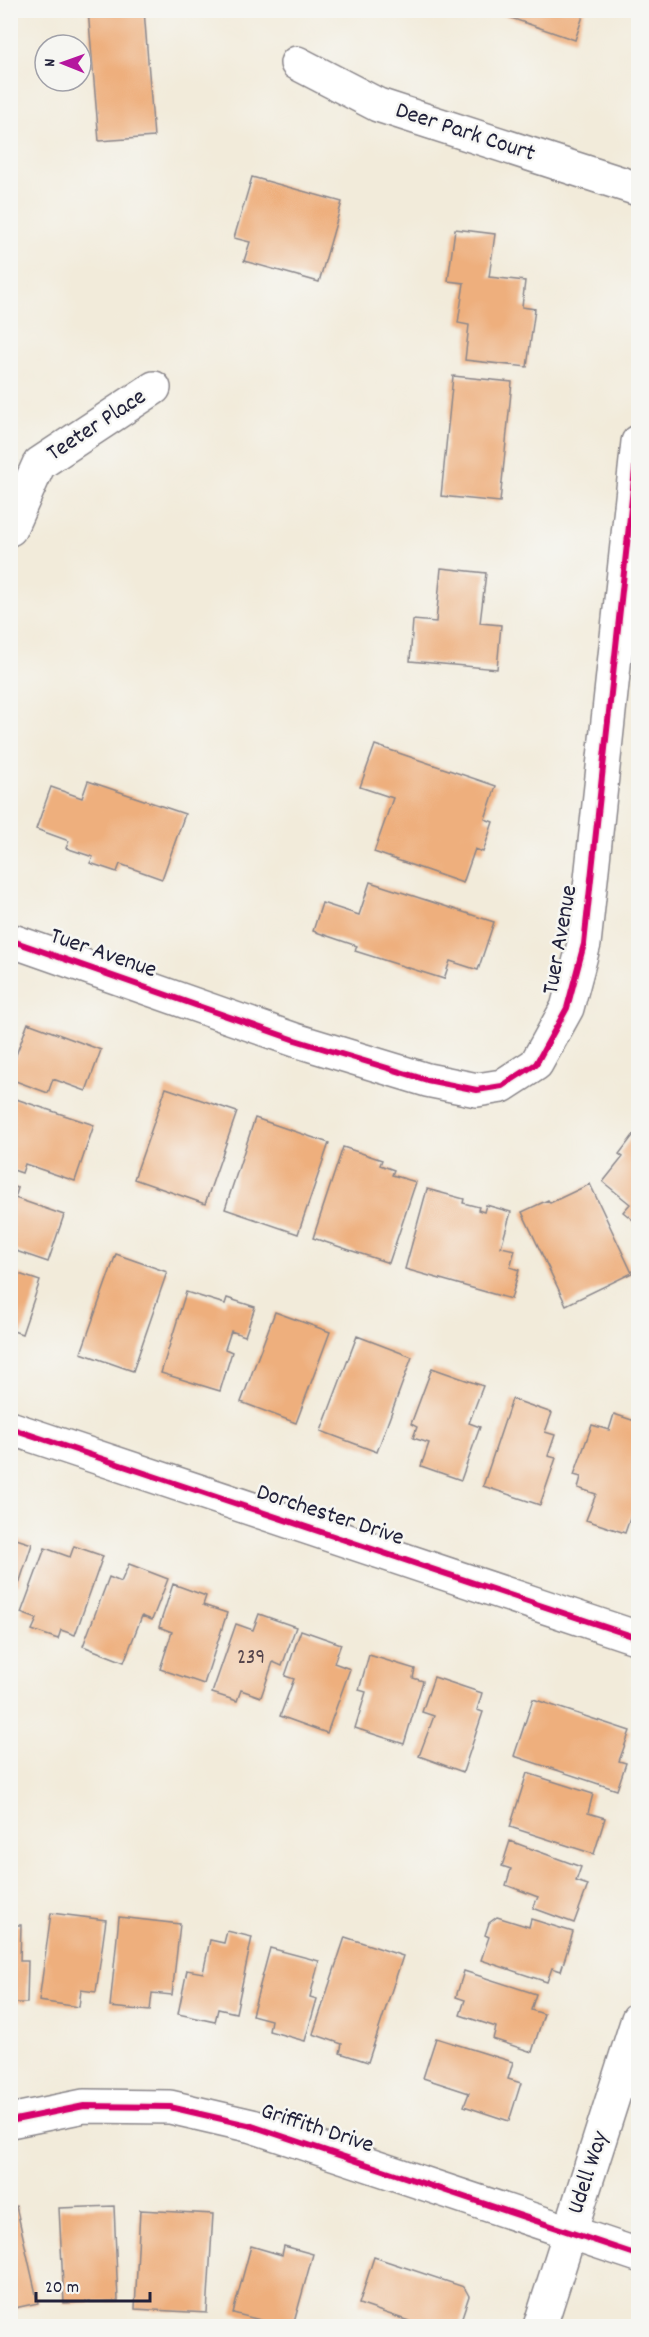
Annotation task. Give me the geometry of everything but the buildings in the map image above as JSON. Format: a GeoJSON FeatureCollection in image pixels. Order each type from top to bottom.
{"type":"FeatureCollection","features":[{"type":"Feature","properties":{"kind":"street","name":"Deer Park Court"},"geometry":{"type":"LineString","coordinates":[[297,63],[378,105],[639,189]]}},
{"type":"Feature","properties":{"kind":"street","name":"Teeter Place"},"geometry":{"type":"LineString","coordinates":[[10,529],[39,464],[154,388]]}},
{"type":"Feature","properties":{"kind":"street","name":"Tuer Avenue"},"geometry":{"type":"LineString","coordinates":[[10,940],[295,1040],[427,1080],[477,1090],[502,1086],[536,1064],[567,1008],[584,944],[639,442]]}},
{"type":"Feature","properties":{"kind":"street","name":"Dorchester Drive"},"geometry":{"type":"LineString","coordinates":[[10,1428],[639,1638]]}},
{"type":"Feature","properties":{"kind":"street","name":"Udell Way"},"geometry":{"type":"LineString","coordinates":[[540,2326],[639,2019]]}},
{"type":"Feature","properties":{"kind":"street","name":"Griffith Drive"},"geometry":{"type":"LineString","coordinates":[[10,2121],[84,2106],[170,2107],[252,2126],[639,2255]]}},
{"type":"Feature","properties":{"kind":"cycle path"},"geometry":{"type":"LineString","coordinates":[[10,940],[295,1040],[427,1080],[477,1090],[502,1086],[536,1064],[567,1008],[584,944],[638,442]]}},
{"type":"Feature","properties":{"kind":"cycle path"},"geometry":{"type":"LineString","coordinates":[[10,1428],[638,1638]]}},
{"type":"Feature","properties":{"kind":"cycle path"},"geometry":{"type":"LineString","coordinates":[[10,2121],[84,2106],[170,2107],[252,2126],[638,2255]]}}]}
